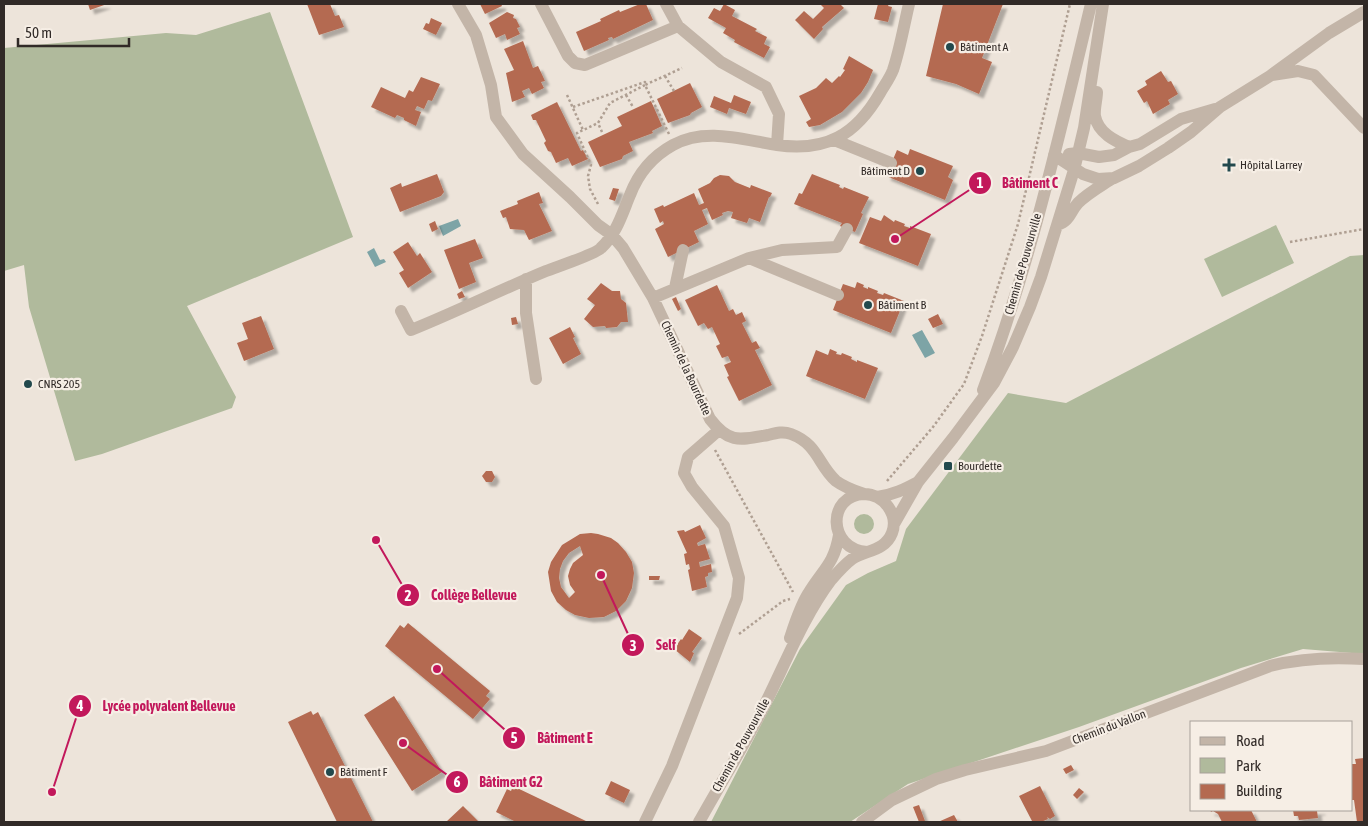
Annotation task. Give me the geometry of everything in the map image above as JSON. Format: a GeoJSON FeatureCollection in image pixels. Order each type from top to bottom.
{"type":"FeatureCollection","features":[{"type":"Feature","properties":{"kind":"street","name":"Chemin de la Bourdette"},"geometry":{"type":"LineString","coordinates":[[458,4],[476,35],[491,85],[496,117],[523,154],[570,196],[598,225],[612,235],[623,248],[653,298],[710,419],[719,430]]}},
{"type":"Feature","properties":{"kind":"street"},"geometry":{"type":"LineString","coordinates":[[541,4],[562,48],[574,63],[585,65],[678,26]]}},
{"type":"Feature","properties":{"kind":"street"},"geometry":{"type":"LineString","coordinates":[[666,4],[678,26],[721,62],[766,87],[779,114],[777,145]]}},
{"type":"Feature","properties":{"kind":"street"},"geometry":{"type":"LineString","coordinates":[[401,311],[411,330],[454,313],[526,279],[600,250],[620,222],[630,195],[642,172],[652,160],[674,144],[690,139],[725,136],[777,145],[819,145],[842,136],[856,125],[874,102],[893,71],[909,4]]}},
{"type":"Feature","properties":{"kind":"street","name":"Chemin de Pouvourville"},"geometry":{"type":"LineString","coordinates":[[977,406],[1008,315],[1054,155],[1090,4]]}},
{"type":"Feature","properties":{"kind":"street","name":"Chemin de Pouvourville"},"geometry":{"type":"LineString","coordinates":[[699,822],[742,747],[815,604],[841,568],[854,558],[880,548],[888,541],[894,524],[918,482],[994,383],[1013,347],[1041,277],[1074,170],[1092,79],[1103,4]]}},
{"type":"Feature","properties":{"kind":"street"},"geometry":{"type":"LineString","coordinates":[[1054,155],[1078,153],[1099,157],[1114,155],[1129,147],[1140,144],[1182,120],[1220,107],[1270,76],[1329,33],[1364,12]]}},
{"type":"Feature","properties":{"kind":"street"},"geometry":{"type":"LineString","coordinates":[[1270,76],[1298,71],[1314,75],[1364,128]]}},
{"type":"Feature","properties":{"kind":"street"},"geometry":{"type":"LineString","coordinates":[[1092,79],[1098,87],[1095,116],[1102,129],[1113,140],[1129,147]]}},
{"type":"Feature","properties":{"kind":"street","name":"Chemin de Pouvourville"},"geometry":{"type":"LineString","coordinates":[[1057,226],[1067,222],[1077,204],[1090,192],[1168,148],[1191,132],[1220,107]]}},
{"type":"Feature","properties":{"kind":"street"},"geometry":{"type":"LineString","coordinates":[[834,140],[891,164]]}},
{"type":"Feature","properties":{"kind":"street"},"geometry":{"type":"LineString","coordinates":[[1054,155],[1074,170],[1098,179],[1114,178]]}},
{"type":"Feature","properties":{"kind":"street"},"geometry":{"type":"LineString","coordinates":[[653,298],[749,258],[782,250],[837,247],[847,229]]}},
{"type":"Feature","properties":{"kind":"street"},"geometry":{"type":"LineString","coordinates":[[675,288],[683,250]]}},
{"type":"Feature","properties":{"kind":"street"},"geometry":{"type":"LineString","coordinates":[[749,258],[838,295]]}},
{"type":"Feature","properties":{"kind":"street"},"geometry":{"type":"LineString","coordinates":[[526,279],[526,314],[536,379]]}},
{"type":"Feature","properties":{"kind":"street"},"geometry":{"type":"LineString","coordinates":[[645,822],[672,766],[718,649],[734,606],[739,578],[724,526],[692,487],[684,473],[688,457],[719,430],[726,435],[741,440],[778,432],[794,435],[809,444],[836,480],[864,494]]}},
{"type":"Feature","properties":{"kind":"street"},"geometry":{"type":"LineString","coordinates":[[836,480],[840,508]]}},
{"type":"Feature","properties":{"kind":"street","name":"Chemin de Pouvourville"},"geometry":{"type":"LineString","coordinates":[[864,494],[878,497],[888,495],[918,482]]}},
{"type":"Feature","properties":{"kind":"street"},"geometry":{"type":"LineString","coordinates":[[840,508],[851,498],[864,494]]}},
{"type":"Feature","properties":{"kind":"street"},"geometry":{"type":"LineString","coordinates":[[878,497],[883,500],[891,511],[894,524]]}},
{"type":"Feature","properties":{"kind":"street","name":"Chemin de Pouvourville"},"geometry":{"type":"LineString","coordinates":[[782,668],[790,636],[802,606],[809,592],[832,561],[837,548],[839,535],[836,522],[840,508]]}},
{"type":"Feature","properties":{"kind":"street"},"geometry":{"type":"LineString","coordinates":[[839,535],[848,546],[866,552]]}},
{"type":"Feature","properties":{"kind":"street","name":"Chemin du Vallon"},"geometry":{"type":"LineString","coordinates":[[862,822],[892,800],[936,779],[1054,748],[1270,666],[1312,658],[1340,657],[1364,659]]}},
{"type":"Feature","properties":{"kind":"path"},"geometry":{"type":"LineString","coordinates":[[886,482],[933,427],[964,384],[982,336],[1018,224],[1070,4]]}},
{"type":"Feature","properties":{"kind":"path"},"geometry":{"type":"LineString","coordinates":[[598,205],[590,189],[588,176],[591,165],[577,133],[598,123],[610,103],[682,68]]}},
{"type":"Feature","properties":{"kind":"path"},"geometry":{"type":"LineString","coordinates":[[666,76],[674,90]]}},
{"type":"Feature","properties":{"kind":"path"},"geometry":{"type":"LineString","coordinates":[[573,108],[645,82],[674,144]]}},
{"type":"Feature","properties":{"kind":"path"},"geometry":{"type":"LineString","coordinates":[[567,95],[583,130]]}},
{"type":"Feature","properties":{"kind":"path"},"geometry":{"type":"LineString","coordinates":[[626,95],[633,107]]}},
{"type":"Feature","properties":{"kind":"path"},"geometry":{"type":"LineString","coordinates":[[598,123],[602,132]]}},
{"type":"Feature","properties":{"kind":"path"},"geometry":{"type":"LineString","coordinates":[[1290,242],[1364,229]]}},
{"type":"Feature","properties":{"kind":"path"},"geometry":{"type":"LineString","coordinates":[[718,649],[783,602],[796,597]]}},
{"type":"Feature","properties":{"kind":"green space"},"geometry":{"type":"Polygon","coordinates":[[[270,12],[353,237],[187,306],[236,397],[232,408],[102,454],[75,461],[29,307],[24,265],[4,271],[4,48],[166,33],[196,35],[270,12]]]}},
{"type":"Feature","properties":{"kind":"green space"},"geometry":{"type":"Polygon","coordinates":[[[1276,225],[1294,263],[1222,297],[1204,259],[1276,225]]]}},
{"type":"Feature","properties":{"kind":"green space"},"geometry":{"type":"Polygon","coordinates":[[[1364,255],[1364,654],[1303,649],[1241,668],[1079,727],[908,784],[850,822],[711,822],[800,649],[846,585],[896,561],[906,529],[1008,393],[1066,403],[1350,256],[1364,255]]]}},
{"type":"Feature","properties":{"kind":"green space"},"geometry":{"type":"Polygon","coordinates":[[[860,514],[868,514],[874,520],[874,528],[868,534],[860,534],[854,528],[854,520],[860,514]]]}},
{"type":"Feature","properties":{"kind":"water"},"geometry":{"type":"Polygon","coordinates":[[[458,219],[461,226],[443,236],[439,226],[458,219]]]}},
{"type":"Feature","properties":{"kind":"water"},"geometry":{"type":"Polygon","coordinates":[[[374,248],[380,260],[384,259],[386,262],[375,267],[367,252],[374,248]]]}},
{"type":"Feature","properties":{"kind":"water"},"geometry":{"type":"Polygon","coordinates":[[[922,330],[935,353],[925,358],[912,335],[922,330]]]}},
{"type":"Feature","properties":{"kind":"building"},"geometry":{"type":"Polygon","coordinates":[[[88,4],[107,4],[90,10],[88,4]]]}},
{"type":"Feature","properties":{"kind":"building"},"geometry":{"type":"Polygon","coordinates":[[[307,4],[330,4],[335,16],[339,15],[344,27],[319,35],[307,4]]]}},
{"type":"Feature","properties":{"kind":"building"},"geometry":{"type":"Polygon","coordinates":[[[480,4],[501,4],[502,6],[485,14],[480,4]]]}},
{"type":"Feature","properties":{"kind":"building"},"geometry":{"type":"Polygon","coordinates":[[[640,4],[646,4],[653,20],[613,39],[612,37],[608,38],[609,40],[584,51],[576,32],[601,21],[600,19],[619,10],[620,12],[640,4]]]}},
{"type":"Feature","properties":{"kind":"building"},"geometry":{"type":"Polygon","coordinates":[[[724,4],[735,10],[732,16],[757,29],[755,31],[767,37],[764,44],[770,47],[764,58],[734,42],[735,40],[723,33],[726,28],[708,18],[714,8],[720,11],[724,4]]]}},
{"type":"Feature","properties":{"kind":"building"},"geometry":{"type":"Polygon","coordinates":[[[820,4],[840,4],[844,8],[822,27],[823,29],[814,39],[795,20],[804,11],[813,19],[824,8],[820,4]]]}},
{"type":"Feature","properties":{"kind":"building"},"geometry":{"type":"Polygon","coordinates":[[[878,4],[889,4],[888,6],[892,7],[888,22],[874,19],[878,4]]]}},
{"type":"Feature","properties":{"kind":"building","name":"Bâtiment A"},"geometry":{"type":"Polygon","coordinates":[[[943,4],[1003,4],[982,58],[992,62],[979,94],[956,84],[926,76],[943,4]]]}},
{"type":"Feature","properties":{"kind":"building"},"geometry":{"type":"Polygon","coordinates":[[[507,12],[514,15],[513,18],[516,19],[520,27],[517,28],[520,34],[507,40],[505,34],[496,38],[489,23],[507,12]]]}},
{"type":"Feature","properties":{"kind":"building"},"geometry":{"type":"Polygon","coordinates":[[[431,18],[442,23],[436,35],[423,29],[426,23],[429,24],[431,18]]]}},
{"type":"Feature","properties":{"kind":"building"},"geometry":{"type":"Polygon","coordinates":[[[523,41],[533,68],[538,66],[545,81],[541,82],[544,88],[532,94],[529,88],[522,91],[525,97],[512,102],[506,73],[514,70],[504,49],[523,41]]]}},
{"type":"Feature","properties":{"kind":"building"},"geometry":{"type":"Polygon","coordinates":[[[849,56],[873,70],[868,82],[861,93],[842,112],[820,125],[809,127],[806,122],[811,119],[799,96],[816,88],[826,78],[832,83],[840,77],[845,70],[843,69],[849,56]]]}},
{"type":"Feature","properties":{"kind":"building"},"geometry":{"type":"Polygon","coordinates":[[[1161,71],[1168,82],[1171,81],[1178,94],[1168,100],[1170,104],[1153,114],[1147,101],[1144,103],[1137,91],[1147,85],[1145,81],[1161,71]]]}},
{"type":"Feature","properties":{"kind":"building"},"geometry":{"type":"Polygon","coordinates":[[[421,77],[440,84],[432,101],[428,100],[424,109],[417,106],[415,110],[421,112],[416,126],[397,115],[395,118],[371,107],[381,87],[405,98],[409,90],[413,92],[421,77]]]}},
{"type":"Feature","properties":{"kind":"building"},"geometry":{"type":"Polygon","coordinates":[[[690,83],[702,107],[690,115],[668,123],[657,99],[690,83]]]}},
{"type":"Feature","properties":{"kind":"building"},"geometry":{"type":"Polygon","coordinates":[[[734,95],[751,102],[746,114],[729,108],[727,114],[710,107],[714,96],[731,103],[734,95]]]}},
{"type":"Feature","properties":{"kind":"building"},"geometry":{"type":"Polygon","coordinates":[[[651,101],[662,126],[652,131],[653,133],[629,142],[633,151],[623,156],[622,159],[600,167],[588,142],[622,126],[617,117],[651,101]]]}},
{"type":"Feature","properties":{"kind":"building"},"geometry":{"type":"Polygon","coordinates":[[[557,102],[581,151],[583,150],[588,159],[572,166],[568,158],[556,163],[544,143],[546,141],[536,120],[533,120],[531,115],[557,102]]]}},
{"type":"Feature","properties":{"kind":"building","name":"Bâtiment D"},"geometry":{"type":"Polygon","coordinates":[[[910,149],[953,166],[948,177],[953,180],[945,200],[886,176],[897,150],[908,155],[910,149]]]}},
{"type":"Feature","properties":{"kind":"building"},"geometry":{"type":"Polygon","coordinates":[[[437,174],[444,192],[441,196],[400,212],[390,188],[401,183],[402,187],[437,174]]]}},
{"type":"Feature","properties":{"kind":"building"},"geometry":{"type":"Polygon","coordinates":[[[812,174],[840,185],[839,187],[843,189],[844,187],[869,197],[855,232],[840,226],[842,223],[794,204],[799,193],[802,194],[812,174]]]}},
{"type":"Feature","properties":{"kind":"building"},"geometry":{"type":"Polygon","coordinates":[[[720,175],[729,176],[735,182],[750,188],[751,185],[772,193],[760,222],[749,218],[747,223],[731,218],[733,212],[728,211],[712,220],[707,208],[702,210],[708,224],[694,231],[699,242],[668,257],[655,229],[664,224],[663,221],[660,223],[654,209],[663,205],[664,207],[694,193],[699,205],[704,203],[698,189],[720,175]]]}},
{"type":"Feature","properties":{"kind":"building"},"geometry":{"type":"Polygon","coordinates":[[[613,188],[619,189],[615,201],[609,199],[613,188]]]}},
{"type":"Feature","properties":{"kind":"building"},"geometry":{"type":"Polygon","coordinates":[[[539,192],[543,203],[539,204],[552,231],[529,240],[524,230],[510,229],[506,217],[503,218],[500,211],[518,204],[517,201],[539,192]]]}},
{"type":"Feature","properties":{"kind":"building"},"geometry":{"type":"Polygon","coordinates":[[[884,215],[894,222],[895,220],[905,224],[904,226],[910,228],[910,226],[931,234],[918,266],[859,243],[870,217],[881,221],[884,215]]]}},
{"type":"Feature","properties":{"kind":"building"},"geometry":{"type":"Polygon","coordinates":[[[435,221],[438,229],[432,232],[429,224],[435,221]]]}},
{"type":"Feature","properties":{"kind":"building"},"geometry":{"type":"Polygon","coordinates":[[[475,239],[483,258],[469,263],[476,282],[459,289],[444,250],[475,239]]]}},
{"type":"Feature","properties":{"kind":"building"},"geometry":{"type":"Polygon","coordinates":[[[408,242],[417,256],[420,253],[432,272],[408,288],[399,273],[404,270],[393,252],[408,242]]]}},
{"type":"Feature","properties":{"kind":"building","name":"Bâtiment B"},"geometry":{"type":"Polygon","coordinates":[[[857,282],[864,285],[863,287],[878,291],[877,293],[883,295],[884,293],[904,301],[891,333],[833,310],[843,284],[855,288],[857,282]]]}},
{"type":"Feature","properties":{"kind":"building"},"geometry":{"type":"Polygon","coordinates":[[[601,283],[612,291],[620,291],[621,299],[626,303],[628,322],[621,322],[617,327],[606,328],[605,326],[593,327],[584,319],[595,305],[587,299],[601,283]]]}},
{"type":"Feature","properties":{"kind":"building"},"geometry":{"type":"Polygon","coordinates":[[[717,285],[729,311],[733,309],[736,315],[742,312],[746,321],[742,323],[752,343],[756,341],[760,348],[755,350],[772,385],[739,401],[727,377],[729,376],[724,365],[731,362],[728,356],[722,358],[716,346],[720,344],[712,327],[708,329],[704,323],[698,326],[685,300],[717,285]]]}},
{"type":"Feature","properties":{"kind":"building"},"geometry":{"type":"Polygon","coordinates":[[[462,291],[465,297],[459,299],[457,294],[462,291]]]}},
{"type":"Feature","properties":{"kind":"building"},"geometry":{"type":"Polygon","coordinates":[[[676,297],[681,309],[678,311],[672,299],[676,297]]]}},
{"type":"Feature","properties":{"kind":"building"},"geometry":{"type":"Polygon","coordinates":[[[938,314],[943,324],[933,328],[928,319],[938,314]]]}},
{"type":"Feature","properties":{"kind":"building"},"geometry":{"type":"Polygon","coordinates":[[[261,316],[274,349],[244,361],[237,343],[248,339],[242,323],[261,316]]]}},
{"type":"Feature","properties":{"kind":"building"},"geometry":{"type":"Polygon","coordinates":[[[516,317],[518,324],[512,325],[511,318],[516,317]]]}},
{"type":"Feature","properties":{"kind":"building"},"geometry":{"type":"Polygon","coordinates":[[[570,327],[581,354],[563,364],[549,338],[570,327]]]}},
{"type":"Feature","properties":{"kind":"building"},"geometry":{"type":"Polygon","coordinates":[[[830,349],[837,352],[836,354],[841,355],[842,353],[852,357],[851,359],[857,362],[857,360],[878,368],[865,399],[806,376],[816,350],[828,355],[830,349]]]}},
{"type":"Feature","properties":{"kind":"building"},"geometry":{"type":"Polygon","coordinates":[[[486,471],[492,471],[495,477],[492,482],[486,482],[482,476],[486,471]]]}},
{"type":"Feature","properties":{"kind":"building"},"geometry":{"type":"Polygon","coordinates":[[[700,525],[706,538],[697,543],[698,546],[705,544],[710,559],[699,562],[700,567],[711,564],[712,572],[708,573],[708,576],[705,577],[707,587],[692,591],[688,570],[690,569],[689,564],[686,565],[684,554],[687,553],[677,531],[684,530],[685,532],[700,525]]]}},
{"type":"Feature","properties":{"kind":"building"},"geometry":{"type":"Polygon","coordinates":[[[591,533],[611,538],[626,552],[632,562],[634,573],[632,588],[626,601],[616,611],[604,617],[589,618],[575,615],[557,602],[551,591],[548,572],[551,562],[562,545],[580,534],[591,533]],[[580,546],[569,553],[560,569],[561,587],[569,598],[575,592],[570,585],[568,576],[570,569],[573,563],[583,555],[580,546]]]}},
{"type":"Feature","properties":{"kind":"building"},"geometry":{"type":"Polygon","coordinates":[[[649,576],[660,576],[659,580],[649,580],[649,576]]]}},
{"type":"Feature","properties":{"kind":"building"},"geometry":{"type":"Polygon","coordinates":[[[408,623],[490,691],[486,696],[490,699],[473,719],[385,646],[400,625],[404,628],[408,623]]]}},
{"type":"Feature","properties":{"kind":"building"},"geometry":{"type":"Polygon","coordinates":[[[689,629],[702,638],[692,652],[694,653],[690,662],[674,649],[689,629]]]}},
{"type":"Feature","properties":{"kind":"building"},"geometry":{"type":"Polygon","coordinates":[[[394,696],[442,772],[412,791],[364,715],[394,696]]]}},
{"type":"Feature","properties":{"kind":"building","name":"Bâtiment F"},"geometry":{"type":"Polygon","coordinates":[[[311,711],[313,715],[318,712],[373,822],[337,822],[288,722],[311,711]]]}},
{"type":"Feature","properties":{"kind":"building"},"geometry":{"type":"Polygon","coordinates":[[[1364,758],[1364,822],[1357,822],[1353,800],[1353,764],[1356,764],[1355,759],[1364,758]]]}},
{"type":"Feature","properties":{"kind":"building"},"geometry":{"type":"Polygon","coordinates":[[[1071,765],[1074,770],[1066,774],[1063,769],[1071,765]]]}},
{"type":"Feature","properties":{"kind":"building"},"geometry":{"type":"Polygon","coordinates":[[[611,781],[630,790],[624,803],[605,794],[611,781]]]}},
{"type":"Feature","properties":{"kind":"building"},"geometry":{"type":"Polygon","coordinates":[[[513,786],[588,822],[516,822],[496,812],[507,789],[511,791],[513,786]]]}},
{"type":"Feature","properties":{"kind":"building"},"geometry":{"type":"Polygon","coordinates":[[[1040,786],[1055,816],[1050,819],[1047,817],[1048,819],[1041,822],[1028,822],[1032,821],[1019,796],[1040,786]]]}},
{"type":"Feature","properties":{"kind":"building"},"geometry":{"type":"Polygon","coordinates":[[[1079,788],[1084,792],[1077,799],[1073,795],[1079,788]]]}},
{"type":"Feature","properties":{"kind":"building"},"geometry":{"type":"Polygon","coordinates":[[[919,805],[925,821],[919,822],[913,807],[919,805]]]}},
{"type":"Feature","properties":{"kind":"building"},"geometry":{"type":"Polygon","coordinates":[[[463,806],[479,822],[446,822],[463,806]]]}},
{"type":"Feature","properties":{"kind":"building"},"geometry":{"type":"Polygon","coordinates":[[[1213,811],[1252,811],[1257,822],[1222,822],[1218,814],[1213,811]]]}},
{"type":"Feature","properties":{"kind":"building"},"geometry":{"type":"Polygon","coordinates":[[[1293,811],[1317,811],[1318,818],[1299,820],[1298,816],[1294,816],[1293,811]]]}},
{"type":"Feature","properties":{"kind":"building"},"geometry":{"type":"Polygon","coordinates":[[[954,815],[958,822],[938,822],[954,815]]]}},
{"type":"Feature","properties":{"kind":"place","name":"Bâtiment A"},"geometry":{"type":"Point","coordinates":[950,47]}},
{"type":"Feature","properties":{"kind":"place","name":"Hôpital Larrey"},"geometry":{"type":"Point","coordinates":[1229,165]}},
{"type":"Feature","properties":{"kind":"place","name":"Bâtiment D"},"geometry":{"type":"Point","coordinates":[920,171]}},
{"type":"Feature","properties":{"kind":"place","name":"Bâtiment C"},"geometry":{"type":"Point","coordinates":[895,239]}},
{"type":"Feature","properties":{"kind":"place","name":"Bâtiment B"},"geometry":{"type":"Point","coordinates":[868,305]}},
{"type":"Feature","properties":{"kind":"place","name":"CNRS 205"},"geometry":{"type":"Point","coordinates":[28,384]}},
{"type":"Feature","properties":{"kind":"place","name":"Bourdette"},"geometry":{"type":"Point","coordinates":[948,466]}},
{"type":"Feature","properties":{"kind":"place","name":"Collège Bellevue"},"geometry":{"type":"Point","coordinates":[376,540]}},
{"type":"Feature","properties":{"kind":"place","name":"Self"},"geometry":{"type":"Point","coordinates":[601,575]}},
{"type":"Feature","properties":{"kind":"place","name":"Bâtiment E"},"geometry":{"type":"Point","coordinates":[437,669]}},
{"type":"Feature","properties":{"kind":"place","name":"Bâtiment G2"},"geometry":{"type":"Point","coordinates":[403,743]}},
{"type":"Feature","properties":{"kind":"place","name":"Bâtiment F"},"geometry":{"type":"Point","coordinates":[330,772]}},
{"type":"Feature","properties":{"kind":"place","name":"Lycée polyvalent Bellevue"},"geometry":{"type":"Point","coordinates":[52,792]}}]}
